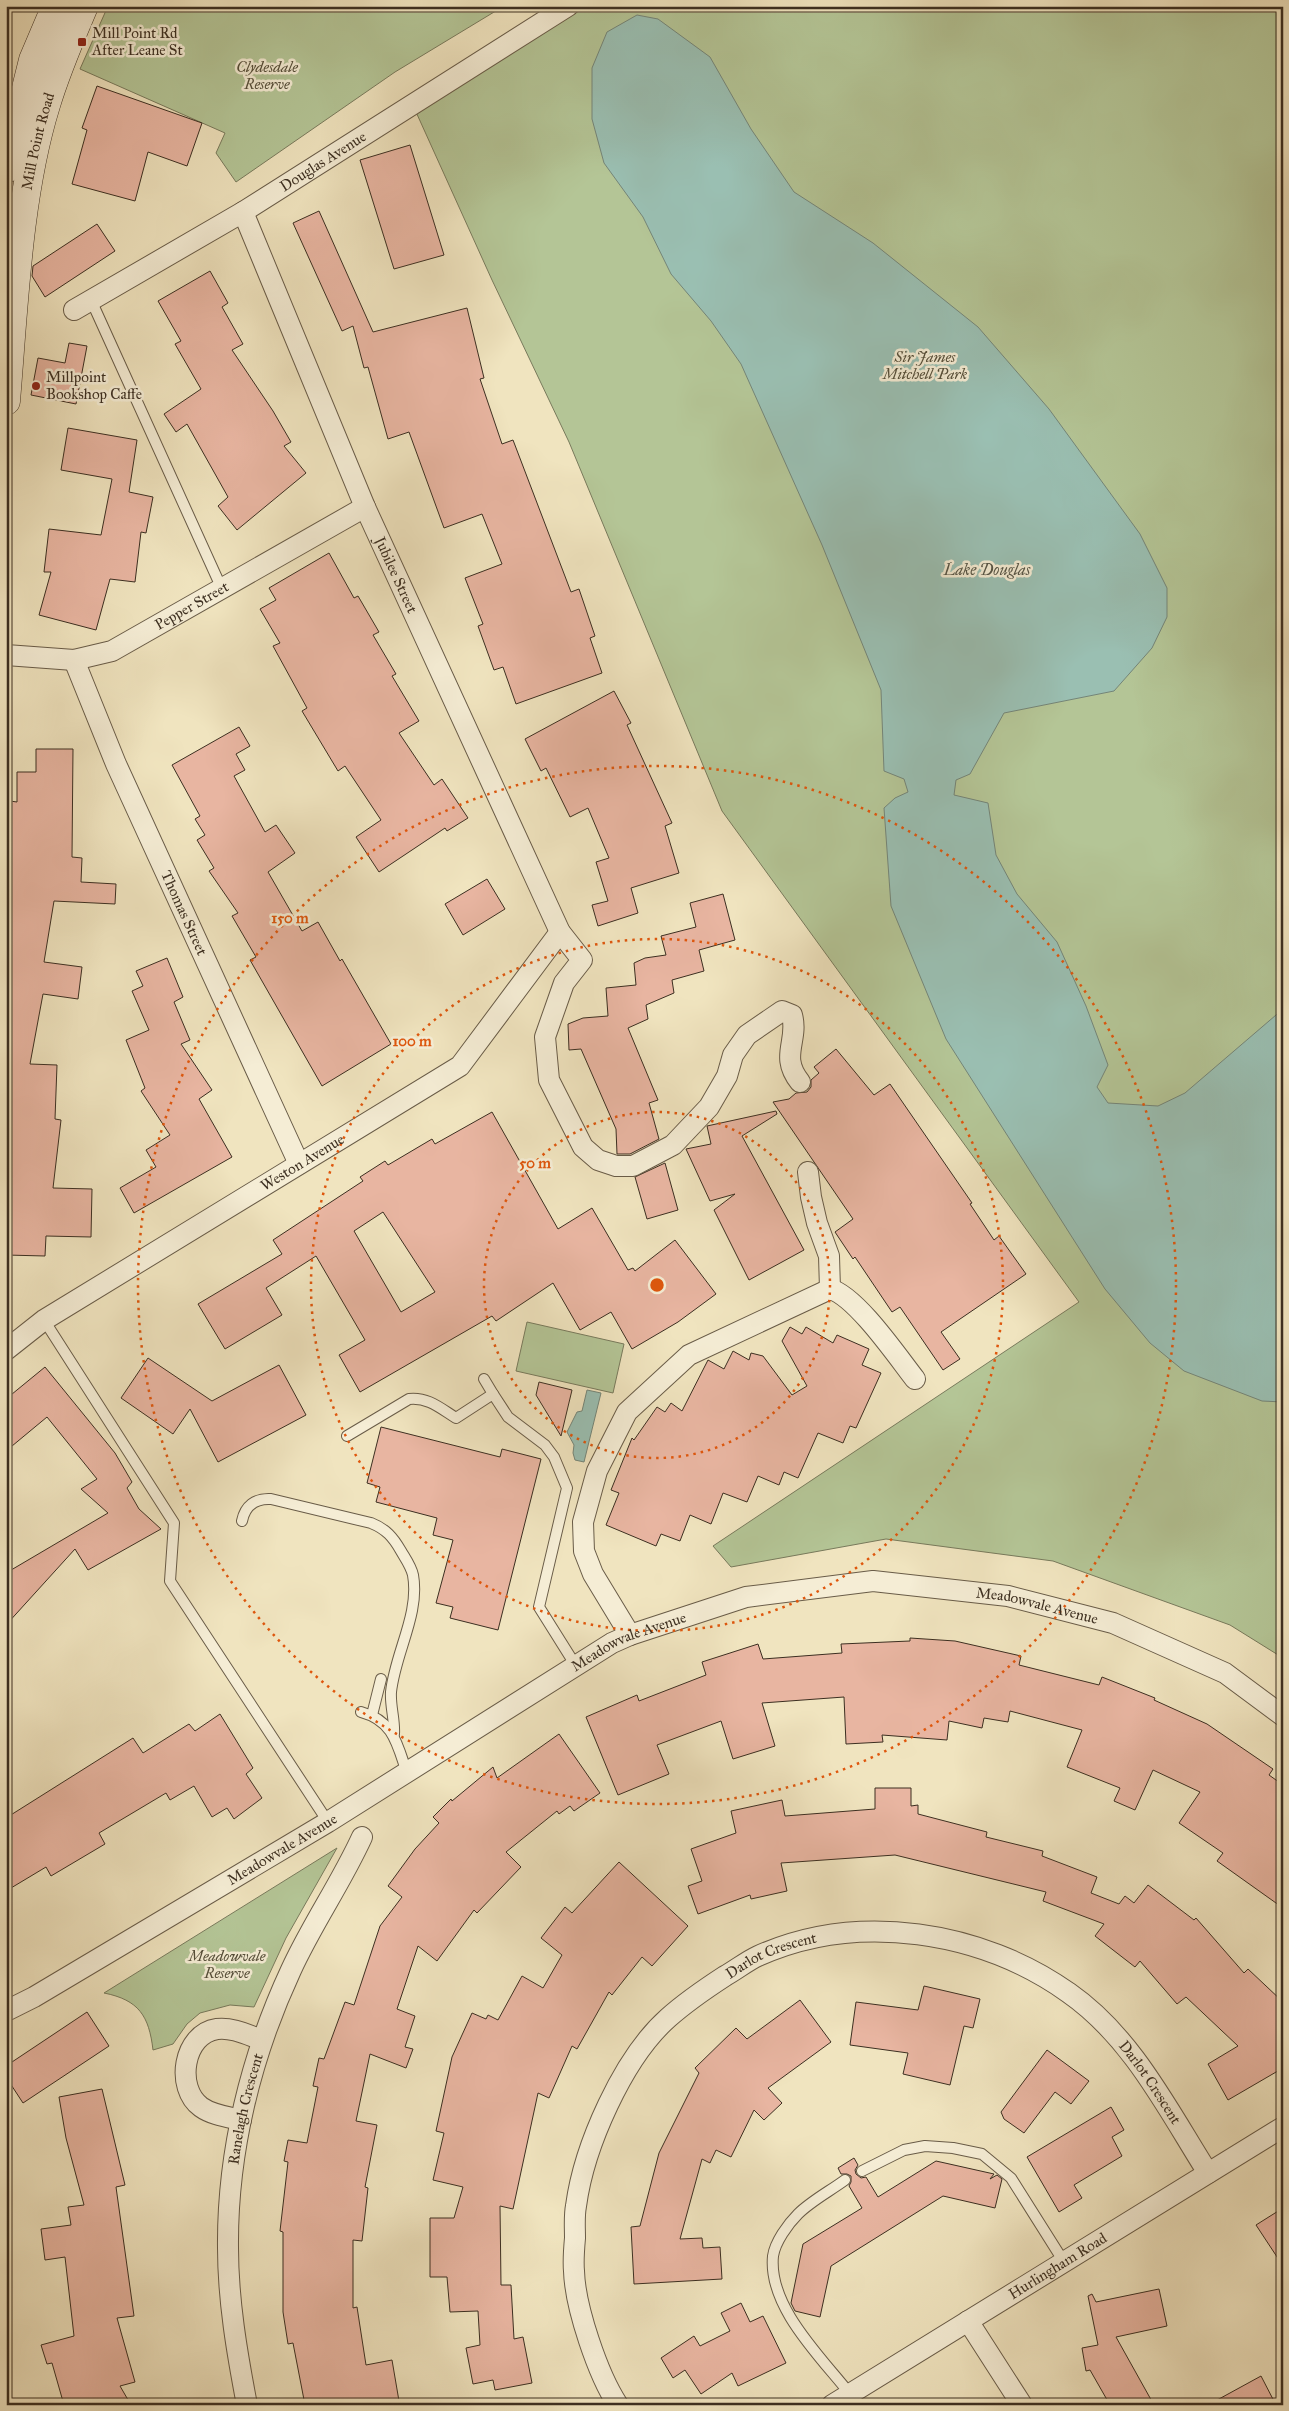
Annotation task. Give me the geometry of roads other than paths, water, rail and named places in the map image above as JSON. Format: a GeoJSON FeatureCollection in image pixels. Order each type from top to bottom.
{"type":"FeatureCollection","features":[{"type":"Feature","properties":{"kind":"main road","name":"Mill Point Road"},"geometry":{"type":"LineString","coordinates":[[6,169],[33,60],[56,6]]}},
{"type":"Feature","properties":{"kind":"main road","name":"Mill Point Road"},"geometry":{"type":"LineString","coordinates":[[7,375],[22,234],[38,135],[57,70],[84,6]]}},
{"type":"Feature","properties":{"kind":"street","name":"Douglas Avenue"},"geometry":{"type":"LineString","coordinates":[[82,305],[243,212],[568,6]]}},
{"type":"Feature","properties":{"kind":"street","name":"Jubilee Street"},"geometry":{"type":"LineString","coordinates":[[243,212],[365,507],[560,932],[582,960],[564,983],[545,1037],[549,1080],[583,1147],[598,1160],[616,1166],[633,1166],[673,1145],[709,1107],[727,1076],[734,1055],[747,1035],[782,1011],[792,1015],[794,1023],[788,1055],[794,1074],[800,1082]]}},
{"type":"Feature","properties":{"kind":"street","name":"Pepper Street"},"geometry":{"type":"LineString","coordinates":[[6,655],[74,660],[112,651],[365,507]]}},
{"type":"Feature","properties":{"kind":"street","name":"Thomas Street"},"geometry":{"type":"LineString","coordinates":[[74,660],[116,764],[299,1164]]}},
{"type":"Feature","properties":{"kind":"street","name":"Weston Avenue"},"geometry":{"type":"LineString","coordinates":[[6,1350],[44,1320],[460,1066],[560,932]]}},
{"type":"Feature","properties":{"kind":"street"},"geometry":{"type":"LineString","coordinates":[[808,1172],[817,1222],[829,1256],[830,1289]]}},
{"type":"Feature","properties":{"kind":"street"},"geometry":{"type":"LineString","coordinates":[[630,1636],[594,1574],[584,1551],[584,1522],[597,1471],[627,1412],[689,1354],[830,1289],[839,1291],[853,1303],[915,1379]]}},
{"type":"Feature","properties":{"kind":"street","name":"Meadowvale Avenue"},"geometry":{"type":"LineString","coordinates":[[6,2011],[34,1997],[328,1822],[576,1666],[630,1636],[746,1597],[873,1581],[1008,1596],[1113,1623],[1225,1673],[1283,1716]]}},
{"type":"Feature","properties":{"kind":"street","name":"Ranelagh Crescent"},"geometry":{"type":"LineString","coordinates":[[247,2405],[238,2356],[228,2248],[229,2200],[241,2120],[262,2040],[307,1936],[352,1859],[362,1837]]}},
{"type":"Feature","properties":{"kind":"street","name":"Darlot Crescent"},"geometry":{"type":"LineString","coordinates":[[618,2405],[587,2338],[574,2274],[576,2206],[592,2139],[626,2069],[666,2019],[706,1988],[757,1956],[809,1939],[865,1931],[922,1934],[978,1946],[1032,1969],[1071,1994],[1110,2027],[1136,2063],[1208,2173]]}},
{"type":"Feature","properties":{"kind":"street","name":"Meadowvale Avenue"},"geometry":{"type":"LineString","coordinates":[[6,2023],[34,1997]]}},
{"type":"Feature","properties":{"kind":"street"},"geometry":{"type":"LineString","coordinates":[[241,2120],[213,2113],[201,2107],[190,2092],[186,2064],[192,2046],[205,2033],[217,2029],[237,2031],[262,2040]]}},
{"type":"Feature","properties":{"kind":"street","name":"Hurlingham Road"},"geometry":{"type":"LineString","coordinates":[[832,2405],[1283,2127]]}},
{"type":"Feature","properties":{"kind":"street"},"geometry":{"type":"LineString","coordinates":[[968,2320],[1022,2405]]}},
{"type":"Feature","properties":{"kind":"lane"},"geometry":{"type":"LineString","coordinates":[[82,305],[222,588]]}},
{"type":"Feature","properties":{"kind":"lane"},"geometry":{"type":"LineString","coordinates":[[44,1320],[174,1523],[170,1580],[328,1822]]}},
{"type":"Feature","properties":{"kind":"lane"},"geometry":{"type":"LineString","coordinates":[[484,1379],[508,1417],[544,1445],[563,1473],[567,1488],[565,1504],[539,1607],[576,1666]]}},
{"type":"Feature","properties":{"kind":"lane"},"geometry":{"type":"LineString","coordinates":[[348,1436],[409,1399],[420,1398],[429,1401],[456,1418],[493,1394]]}},
{"type":"Feature","properties":{"kind":"lane"},"geometry":{"type":"LineString","coordinates":[[242,1522],[247,1508],[256,1500],[271,1499],[309,1513],[371,1523],[384,1529],[394,1538],[410,1567],[413,1597],[391,1691],[394,1734],[407,1773]]}},
{"type":"Feature","properties":{"kind":"lane"},"geometry":{"type":"LineString","coordinates":[[372,1715],[381,1679]]}},
{"type":"Feature","properties":{"kind":"lane"},"geometry":{"type":"LineString","coordinates":[[361,1712],[372,1715],[394,1734]]}},
{"type":"Feature","properties":{"kind":"lane"},"geometry":{"type":"LineString","coordinates":[[862,2170],[904,2150],[925,2146],[953,2148],[982,2154],[1011,2178],[1064,2262]]}},
{"type":"Feature","properties":{"kind":"lane"},"geometry":{"type":"LineString","coordinates":[[845,2180],[799,2213],[783,2232],[773,2255],[774,2279],[786,2312],[850,2394]]}},
{"type":"Feature","properties":{"kind":"water","name":"Lake Douglas"},"geometry":{"type":"Polygon","coordinates":[[[637,15],[658,19],[710,57],[751,129],[794,192],[873,243],[978,327],[1049,409],[1140,534],[1167,588],[1167,617],[1152,648],[1114,691],[1004,713],[970,774],[956,780],[954,795],[988,803],[996,855],[1017,894],[1057,942],[1086,1006],[1108,1065],[1097,1087],[1108,1103],[1158,1106],[1185,1093],[1283,1009],[1283,1402],[1262,1401],[1184,1371],[1150,1343],[1105,1289],[946,1039],[891,906],[884,808],[895,798],[908,792],[904,779],[884,771],[881,690],[822,545],[741,364],[711,321],[671,274],[643,217],[604,163],[592,119],[592,68],[607,32],[637,15]]]}},
{"type":"Feature","properties":{"kind":"water"},"geometry":{"type":"Polygon","coordinates":[[[587,1390],[601,1393],[584,1462],[575,1460],[573,1453],[574,1445],[567,1432],[577,1412],[582,1411],[587,1390]]]}},
{"type":"Feature","properties":{"kind":"place","name":"Mill Point Rd After Leane St"},"geometry":{"type":"Point","coordinates":[82,42]}},
{"type":"Feature","properties":{"kind":"place","name":"Millpoint Bookshop Caffe"},"geometry":{"type":"Point","coordinates":[36,386]}},
{"type":"Feature","properties":{"kind":"park label","name":"Clydesdale Reserve"},"geometry":{"type":"Point","coordinates":[267,76]}},
{"type":"Feature","properties":{"kind":"park label","name":"Sir James Mitchell Park"},"geometry":{"type":"Point","coordinates":[925,366]}},
{"type":"Feature","properties":{"kind":"park label","name":"Meadowvale Reserve"},"geometry":{"type":"Point","coordinates":[227,1964]}}]}
